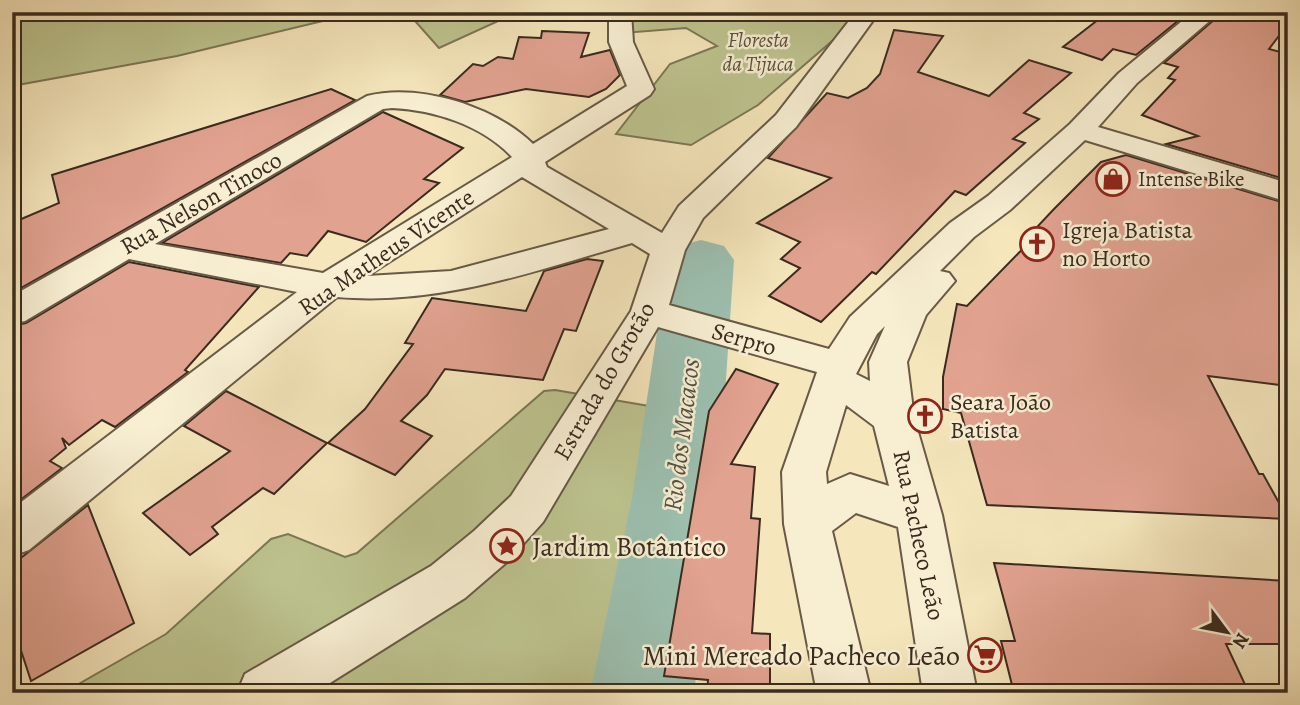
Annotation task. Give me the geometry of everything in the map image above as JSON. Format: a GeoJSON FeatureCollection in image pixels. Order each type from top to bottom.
{"type":"FeatureCollection","features":[{"type":"Feature","properties":{"kind":"street","name":"Estrada do Grotão"},"geometry":{"type":"LineString","coordinates":[[264,693],[448,582],[491,546],[527,509],[649,312],[668,250],[690,213],[786,121],[868,12]]}},
{"type":"Feature","properties":{"kind":"street","name":"Rua Pacheco Leão"},"geometry":{"type":"LineString","coordinates":[[844,693],[807,524],[804,472],[836,372],[863,326],[962,230],[999,204],[1080,131],[1128,78],[1189,25],[1209,12]]}},
{"type":"Feature","properties":{"kind":"street","name":"Rua Matheus Vicente"},"geometry":{"type":"LineString","coordinates":[[12,536],[330,284],[641,89],[636,69],[620,41],[623,17]]}},
{"type":"Feature","properties":{"kind":"street","name":"Rua Nelson Tinoco"},"geometry":{"type":"LineString","coordinates":[[12,312],[376,102],[390,97],[410,98],[466,117],[510,140],[530,157]]}},
{"type":"Feature","properties":{"kind":"street"},"geometry":{"type":"LineString","coordinates":[[1080,131],[1288,193]]}},
{"type":"Feature","properties":{"kind":"street"},"geometry":{"type":"LineString","coordinates":[[530,157],[533,171],[668,250]]}},
{"type":"Feature","properties":{"kind":"street","name":"Rua Pacheco Leão"},"geometry":{"type":"LineString","coordinates":[[950,693],[919,515],[893,418],[888,362],[910,311],[979,235],[999,204]]}},
{"type":"Feature","properties":{"kind":"street"},"geometry":{"type":"LineString","coordinates":[[123,248],[330,284],[392,288],[446,282],[634,232]]}},
{"type":"Feature","properties":{"kind":"street","name":"Serpro"},"geometry":{"type":"LineString","coordinates":[[649,312],[836,372],[893,418]]}},
{"type":"Feature","properties":{"kind":"street"},"geometry":{"type":"LineString","coordinates":[[807,524],[850,492],[919,515]]}},
{"type":"Feature","properties":{"kind":"green space"},"geometry":{"type":"Polygon","coordinates":[[[12,12],[518,12],[439,48],[408,13],[356,13],[177,56],[12,86],[12,12]]]}},
{"type":"Feature","properties":{"kind":"green space","name":"Floresta da Tijuca"},"geometry":{"type":"Polygon","coordinates":[[[617,12],[852,12],[854,22],[758,105],[691,145],[616,134],[670,64],[717,46],[686,28],[623,33],[617,12]]]}},
{"type":"Feature","properties":{"kind":"green space","name":"Jardim Botântico"},"geometry":{"type":"Polygon","coordinates":[[[555,390],[655,407],[669,413],[625,693],[63,693],[166,634],[271,539],[288,534],[345,557],[357,553],[544,391],[555,390]]]}},
{"type":"Feature","properties":{"kind":"building"},"geometry":{"type":"Polygon","coordinates":[[[1108,12],[1131,18],[1140,12],[1189,12],[1136,55],[1113,49],[1102,60],[1063,47],[1108,12]]]}},
{"type":"Feature","properties":{"kind":"building"},"geometry":{"type":"Polygon","coordinates":[[[1223,12],[1288,12],[1288,24],[1269,49],[1288,54],[1288,180],[1166,144],[1198,136],[1142,115],[1175,80],[1168,78],[1178,67],[1164,63],[1223,12]]]}},
{"type":"Feature","properties":{"kind":"building"},"geometry":{"type":"Polygon","coordinates":[[[894,30],[943,36],[918,72],[989,96],[1029,60],[1071,73],[1024,113],[1039,119],[1013,139],[1025,143],[966,195],[955,191],[876,274],[872,272],[821,322],[769,296],[800,268],[781,259],[800,242],[757,223],[831,178],[768,158],[827,93],[848,98],[867,88],[880,74],[894,30]]]}},
{"type":"Feature","properties":{"kind":"building"},"geometry":{"type":"Polygon","coordinates":[[[542,31],[589,33],[581,57],[610,50],[620,75],[606,89],[589,97],[526,89],[465,102],[440,95],[473,64],[483,66],[498,57],[513,59],[519,37],[541,38],[542,31]]]}},
{"type":"Feature","properties":{"kind":"building"},"geometry":{"type":"Polygon","coordinates":[[[331,89],[355,100],[12,293],[12,223],[59,203],[52,175],[331,89]]]}},
{"type":"Feature","properties":{"kind":"building"},"geometry":{"type":"Polygon","coordinates":[[[383,112],[463,148],[424,179],[439,183],[366,242],[328,231],[307,256],[290,253],[281,263],[162,243],[383,112]]]}},
{"type":"Feature","properties":{"kind":"building"},"geometry":{"type":"Polygon","coordinates":[[[1126,155],[1288,204],[1288,386],[1208,376],[1259,474],[1263,474],[1288,519],[987,505],[961,413],[943,409],[943,377],[957,304],[967,306],[1042,229],[1037,227],[1101,162],[1126,155]]]}},
{"type":"Feature","properties":{"kind":"building"},"geometry":{"type":"Polygon","coordinates":[[[587,259],[603,261],[576,331],[564,329],[543,380],[445,369],[427,395],[401,421],[432,436],[395,475],[328,443],[365,409],[413,344],[405,343],[432,298],[526,311],[544,271],[587,259]]]}},
{"type":"Feature","properties":{"kind":"building"},"geometry":{"type":"Polygon","coordinates":[[[129,262],[259,287],[185,370],[188,372],[115,427],[102,420],[69,445],[62,438],[66,448],[50,461],[62,468],[19,501],[12,496],[12,326],[26,323],[129,262]]]}},
{"type":"Feature","properties":{"kind":"building"},"geometry":{"type":"Polygon","coordinates":[[[736,369],[778,384],[731,464],[755,467],[751,518],[760,519],[752,633],[770,634],[770,693],[707,693],[708,680],[664,676],[709,411],[736,369]]]}},
{"type":"Feature","properties":{"kind":"building"},"geometry":{"type":"Polygon","coordinates":[[[226,391],[327,443],[274,494],[263,488],[212,527],[218,534],[190,555],[143,513],[230,451],[184,426],[226,391]]]}},
{"type":"Feature","properties":{"kind":"building"},"geometry":{"type":"Polygon","coordinates":[[[88,505],[134,623],[31,681],[12,623],[12,565],[88,505]]]}},
{"type":"Feature","properties":{"kind":"building"},"geometry":{"type":"Polygon","coordinates":[[[994,563],[1288,581],[1288,644],[1226,644],[1249,693],[1014,693],[1001,641],[1015,641],[994,563]]]}},
{"type":"Feature","properties":{"kind":"waterway","name":"Rio dos Macacos"},"geometry":{"type":"LineString","coordinates":[[642,693],[675,498],[701,260]]}},
{"type":"Feature","properties":{"kind":"place","name":"Intense Bike"},"geometry":{"type":"Point","coordinates":[1113,179]}},
{"type":"Feature","properties":{"kind":"place","name":"Igreja Batista no Horto"},"geometry":{"type":"Point","coordinates":[1037,244]}},
{"type":"Feature","properties":{"kind":"place","name":"Seara João Batista"},"geometry":{"type":"Point","coordinates":[925,416]}},
{"type":"Feature","properties":{"kind":"place","name":"Jardim Botântico"},"geometry":{"type":"Point","coordinates":[507,546]}},
{"type":"Feature","properties":{"kind":"place","name":"Mini Mercado Pacheco Leão"},"geometry":{"type":"Point","coordinates":[985,655]}}]}
